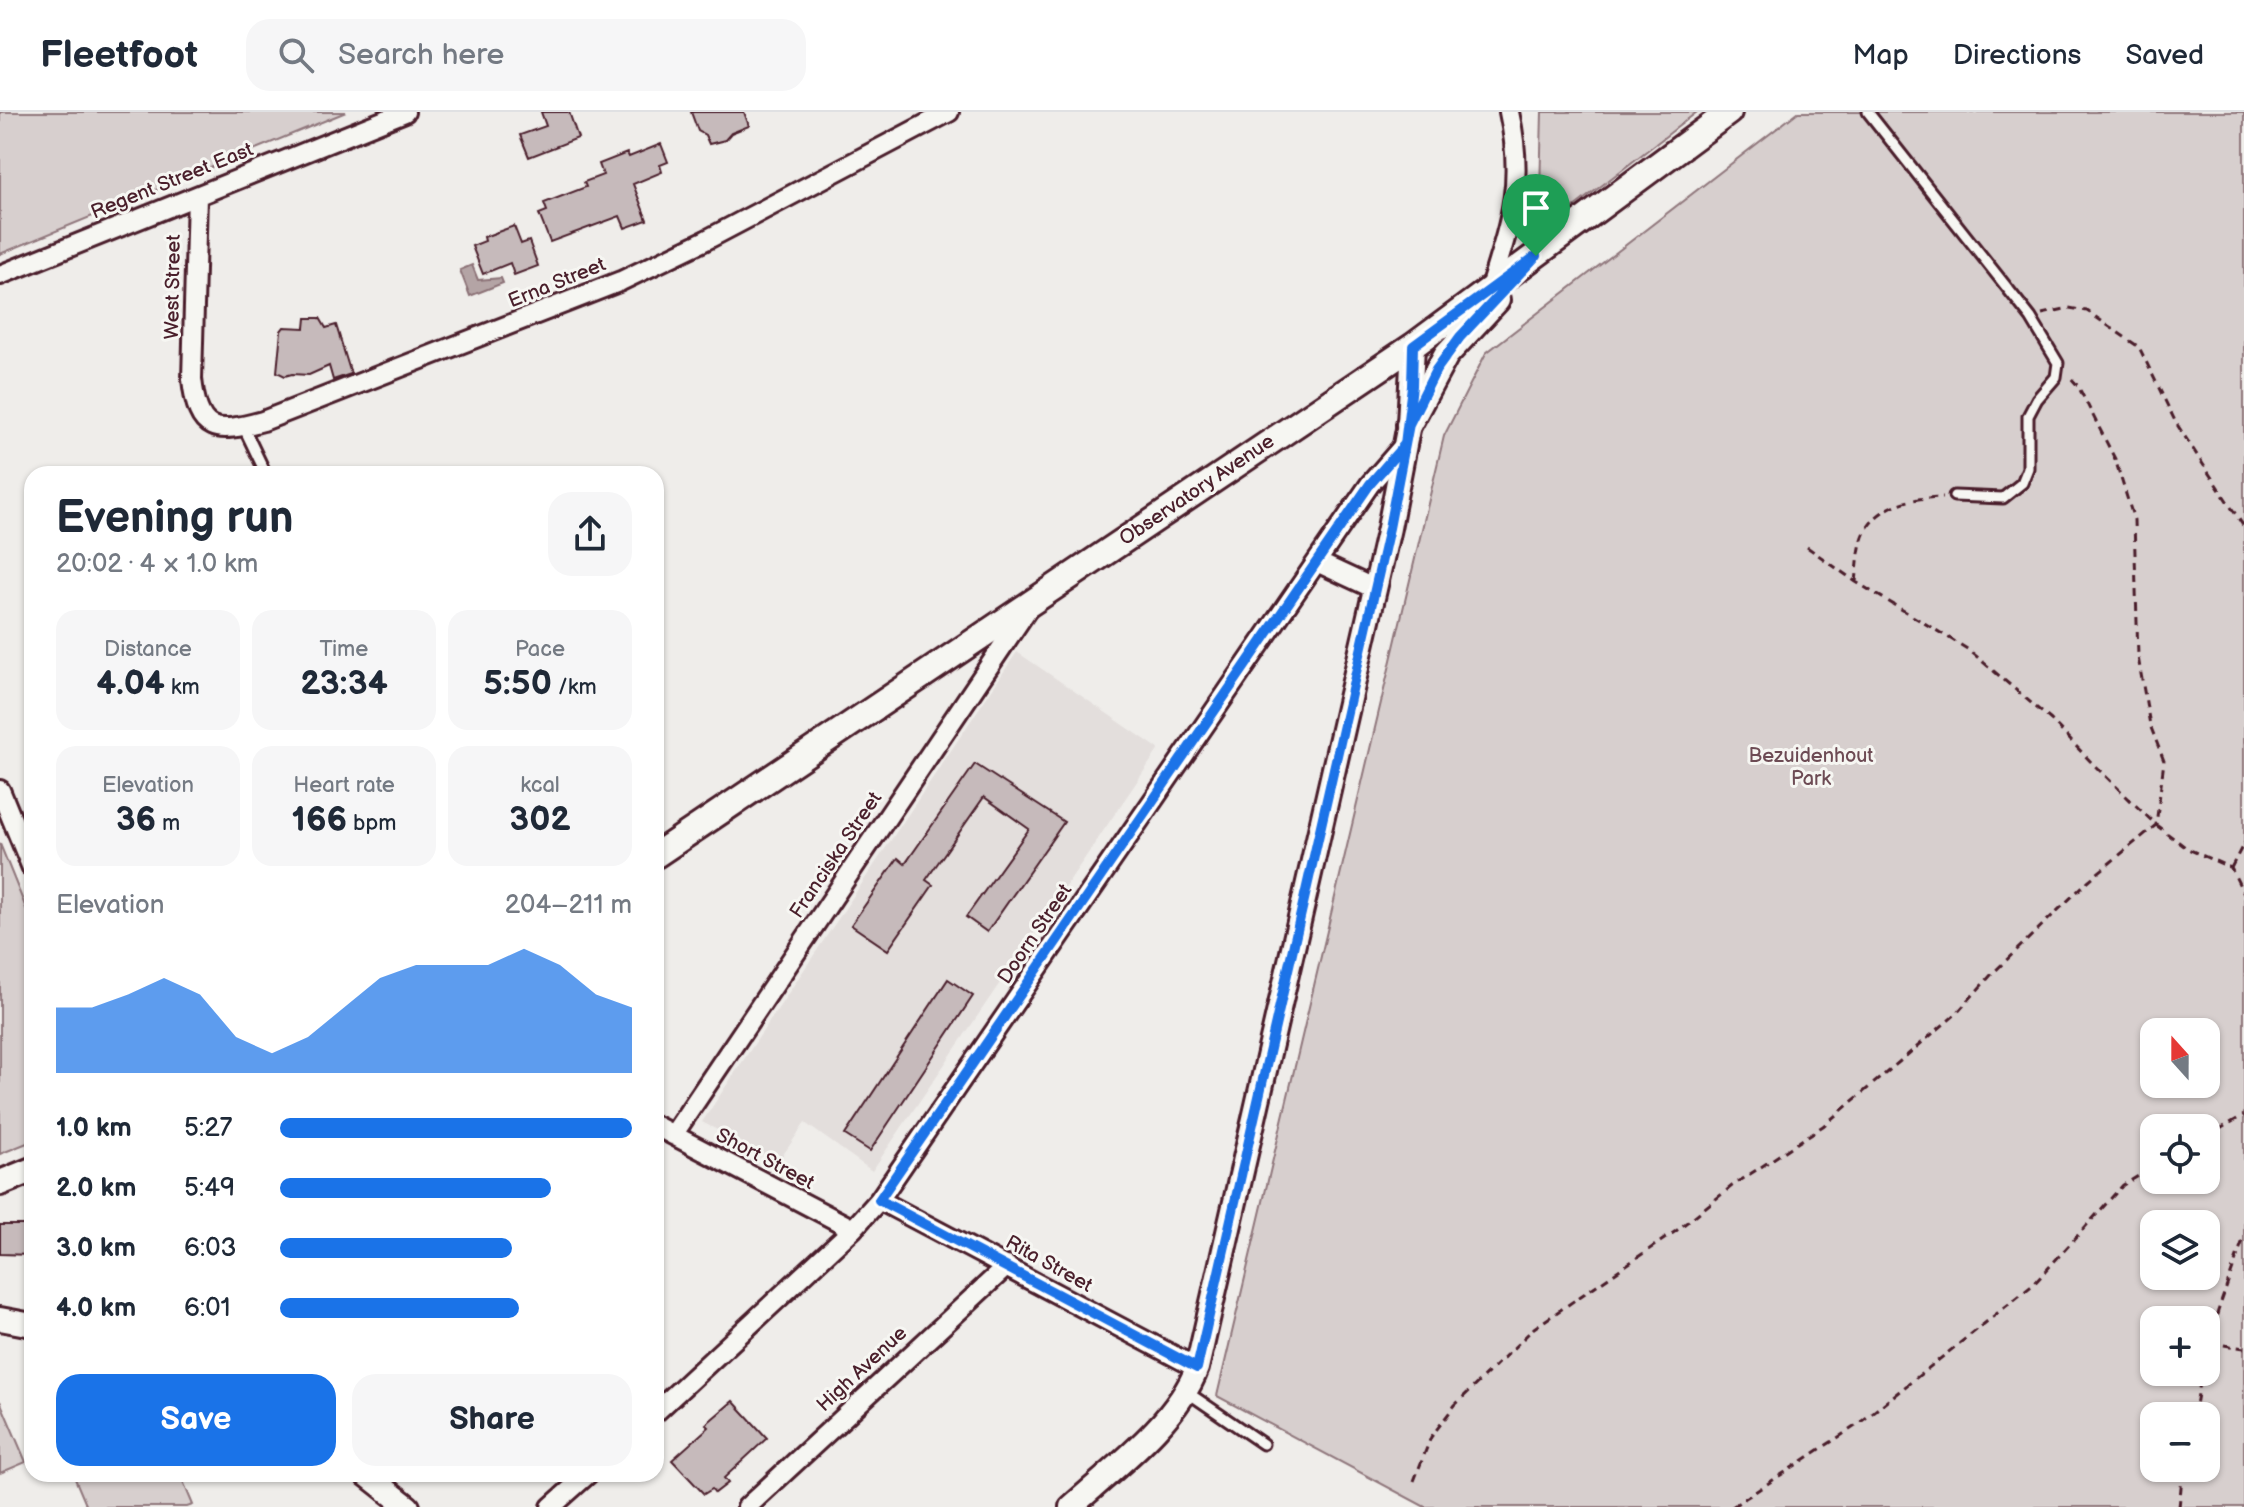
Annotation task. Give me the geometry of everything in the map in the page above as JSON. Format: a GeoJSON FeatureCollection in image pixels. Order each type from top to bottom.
{"type":"FeatureCollection","features":[{"type":"Feature","properties":{"kind":"main road","name":"Observatory Avenue"},"geometry":{"type":"LineString","coordinates":[[664,850],[1413,346],[1729,112]]}},
{"type":"Feature","properties":{"kind":"main road"},"geometry":{"type":"LineString","coordinates":[[1407,434],[1446,355],[1536,256]]}},
{"type":"Feature","properties":{"kind":"main road"},"geometry":{"type":"LineString","coordinates":[[0,1183],[24,1173]]}},
{"type":"Feature","properties":{"kind":"street","name":"Regent Street East"},"geometry":{"type":"LineString","coordinates":[[0,275],[405,112]]}},
{"type":"Feature","properties":{"kind":"street","name":"Erna Street"},"geometry":{"type":"LineString","coordinates":[[192,379],[195,401],[202,418],[218,429],[243,426],[621,281],[706,240],[949,112]]}},
{"type":"Feature","properties":{"kind":"street"},"geometry":{"type":"LineString","coordinates":[[1489,291],[1516,196],[1514,135],[1509,112]]}},
{"type":"Feature","properties":{"kind":"street","name":"West Street"},"geometry":{"type":"LineString","coordinates":[[192,379],[197,196]]}},
{"type":"Feature","properties":{"kind":"street"},"geometry":{"type":"LineString","coordinates":[[1071,1507],[1165,1420],[1187,1392],[1197,1368],[1375,589],[1407,434],[1413,346]]}},
{"type":"Feature","properties":{"kind":"street","name":"Doorn Street"},"geometry":{"type":"LineString","coordinates":[[664,1405],[853,1229],[879,1200],[1407,434]]}},
{"type":"Feature","properties":{"kind":"street"},"geometry":{"type":"LineString","coordinates":[[1317,562],[1375,589]]}},
{"type":"Feature","properties":{"kind":"street","name":"Franciska Street"},"geometry":{"type":"LineString","coordinates":[[664,1131],[1035,598]]}},
{"type":"Feature","properties":{"kind":"street"},"geometry":{"type":"LineString","coordinates":[[0,790],[24,848]]}},
{"type":"Feature","properties":{"kind":"street","name":"Short Street"},"geometry":{"type":"LineString","coordinates":[[664,1131],[853,1229]]}},
{"type":"Feature","properties":{"kind":"street","name":"Rita Street"},"geometry":{"type":"LineString","coordinates":[[879,1200],[1197,1368]]}},
{"type":"Feature","properties":{"kind":"street","name":"High Avenue"},"geometry":{"type":"LineString","coordinates":[[747,1507],[1007,1266]]}},
{"type":"Feature","properties":{"kind":"street"},"geometry":{"type":"LineString","coordinates":[[0,1319],[24,1324]]}},
{"type":"Feature","properties":{"kind":"street"},"geometry":{"type":"LineString","coordinates":[[376,1482],[408,1507]]}},
{"type":"Feature","properties":{"kind":"street"},"geometry":{"type":"LineString","coordinates":[[551,1507],[579,1482]]}},
{"type":"Feature","properties":{"kind":"lane"},"geometry":{"type":"LineString","coordinates":[[1868,112],[2031,318],[2056,357],[2059,370],[2028,416],[2028,468],[2022,483],[2003,498],[1954,496]]}},
{"type":"Feature","properties":{"kind":"lane"},"geometry":{"type":"LineString","coordinates":[[243,426],[262,466]]}},
{"type":"Feature","properties":{"kind":"lane"},"geometry":{"type":"LineString","coordinates":[[1187,1392],[1263,1444]]}},
{"type":"Feature","properties":{"kind":"path"},"geometry":{"type":"LineString","coordinates":[[2031,318],[2054,309],[2087,311],[2139,347],[2176,423],[2244,527]]}},
{"type":"Feature","properties":{"kind":"path"},"geometry":{"type":"LineString","coordinates":[[1414,1481],[1431,1437],[1455,1405],[1534,1328],[1676,1231],[1732,1186],[1823,1126],[1956,1014],[1991,975],[2088,881],[2156,825],[2164,761],[2150,725],[2138,657],[2134,520],[2115,459],[2078,386],[2059,370]]}},
{"type":"Feature","properties":{"kind":"path"},"geometry":{"type":"LineString","coordinates":[[1856,582],[1866,530],[1882,513],[1912,500],[1954,496]]}},
{"type":"Feature","properties":{"kind":"path"},"geometry":{"type":"LineString","coordinates":[[1807,547],[1856,582],[1969,650],[2051,720],[2156,825],[2188,849],[2231,868],[2244,891]]}},
{"type":"Feature","properties":{"kind":"path"},"geometry":{"type":"LineString","coordinates":[[2231,868],[2244,843]]}},
{"type":"Feature","properties":{"kind":"path"},"geometry":{"type":"LineString","coordinates":[[2220,1129],[2244,1115]]}},
{"type":"Feature","properties":{"kind":"path"},"geometry":{"type":"LineString","coordinates":[[1732,1507],[1857,1425],[2034,1284],[2123,1185],[2140,1175]]}},
{"type":"Feature","properties":{"kind":"path"},"geometry":{"type":"LineString","coordinates":[[2220,1306],[2244,1237]]}},
{"type":"Feature","properties":{"kind":"path"},"geometry":{"type":"LineString","coordinates":[[2220,1344],[2244,1348]]}},
{"type":"Feature","properties":{"kind":"path"},"geometry":{"type":"LineString","coordinates":[[2179,1507],[2182,1482]]}},
{"type":"Feature","properties":{"kind":"shaded area"},"geometry":{"type":"Polygon","coordinates":[[[472,265],[478,280],[501,278],[503,283],[470,296],[460,270],[472,265]]]}},
{"type":"Feature","properties":{"kind":"shaded area"},"geometry":{"type":"Polygon","coordinates":[[[1017,652],[1159,749],[872,1171],[805,1123],[778,1162],[702,1122],[1017,652]]]}},
{"type":"Feature","properties":{"kind":"green space"},"geometry":{"type":"Polygon","coordinates":[[[0,112],[346,112],[0,254],[0,112]]]}},
{"type":"Feature","properties":{"kind":"green space"},"geometry":{"type":"Polygon","coordinates":[[[1542,112],[1697,112],[1539,234],[1542,112]]]}},
{"type":"Feature","properties":{"kind":"green space","name":"Bezuidenhout Park"},"geometry":{"type":"Polygon","coordinates":[[[1798,112],[2244,112],[2244,1507],[1425,1507],[1217,1396],[1444,436],[1486,353],[1798,112]]]}},
{"type":"Feature","properties":{"kind":"green space"},"geometry":{"type":"Polygon","coordinates":[[[0,844],[24,903],[24,1144],[0,1154],[0,844]]]}},
{"type":"Feature","properties":{"kind":"green space"},"geometry":{"type":"Polygon","coordinates":[[[0,1401],[24,1463],[0,1473],[0,1401]]]}},
{"type":"Feature","properties":{"kind":"green space"},"geometry":{"type":"Polygon","coordinates":[[[76,1482],[183,1482],[193,1505],[187,1507],[87,1507],[76,1482]]]}},
{"type":"Feature","properties":{"kind":"building"},"geometry":{"type":"Polygon","coordinates":[[[541,112],[569,112],[578,138],[529,157],[520,135],[546,126],[541,112]]]}},
{"type":"Feature","properties":{"kind":"building"},"geometry":{"type":"Polygon","coordinates":[[[691,112],[744,112],[749,126],[731,133],[725,140],[709,144],[705,135],[698,131],[691,112]]]}},
{"type":"Feature","properties":{"kind":"building"},"geometry":{"type":"Polygon","coordinates":[[[661,144],[668,162],[660,165],[662,172],[633,184],[647,220],[625,228],[620,216],[550,242],[539,214],[547,211],[544,203],[586,187],[584,182],[603,175],[599,164],[627,153],[629,157],[661,144]]]}},
{"type":"Feature","properties":{"kind":"building"},"geometry":{"type":"Polygon","coordinates":[[[514,226],[521,244],[529,241],[538,266],[514,275],[510,263],[483,274],[472,246],[485,241],[484,237],[514,226]]]}},
{"type":"Feature","properties":{"kind":"building"},"geometry":{"type":"Polygon","coordinates":[[[306,318],[320,318],[326,328],[336,325],[351,374],[333,380],[329,366],[309,375],[285,376],[277,372],[281,331],[284,327],[305,328],[306,318]]]}},
{"type":"Feature","properties":{"kind":"building"},"geometry":{"type":"Polygon","coordinates":[[[975,764],[1064,822],[987,932],[966,917],[1029,829],[984,797],[926,880],[933,885],[888,950],[851,925],[898,858],[905,864],[975,764]]]}},
{"type":"Feature","properties":{"kind":"building"},"geometry":{"type":"Polygon","coordinates":[[[948,979],[973,996],[870,1151],[845,1135],[948,979]]]}},
{"type":"Feature","properties":{"kind":"building"},"geometry":{"type":"Polygon","coordinates":[[[0,1225],[24,1225],[24,1255],[0,1254],[0,1225]]]}},
{"type":"Feature","properties":{"kind":"building"},"geometry":{"type":"Polygon","coordinates":[[[733,1401],[767,1438],[724,1478],[728,1483],[715,1493],[712,1489],[704,1494],[672,1460],[733,1401]]]}},
{"type":"Feature","properties":{"kind":"route"},"geometry":{"type":"LineString","coordinates":[[1536,256],[1446,355],[1409,424],[1389,528],[1197,1368],[879,1200],[1370,484],[1405,444],[1413,346],[1536,256]]}}]}
